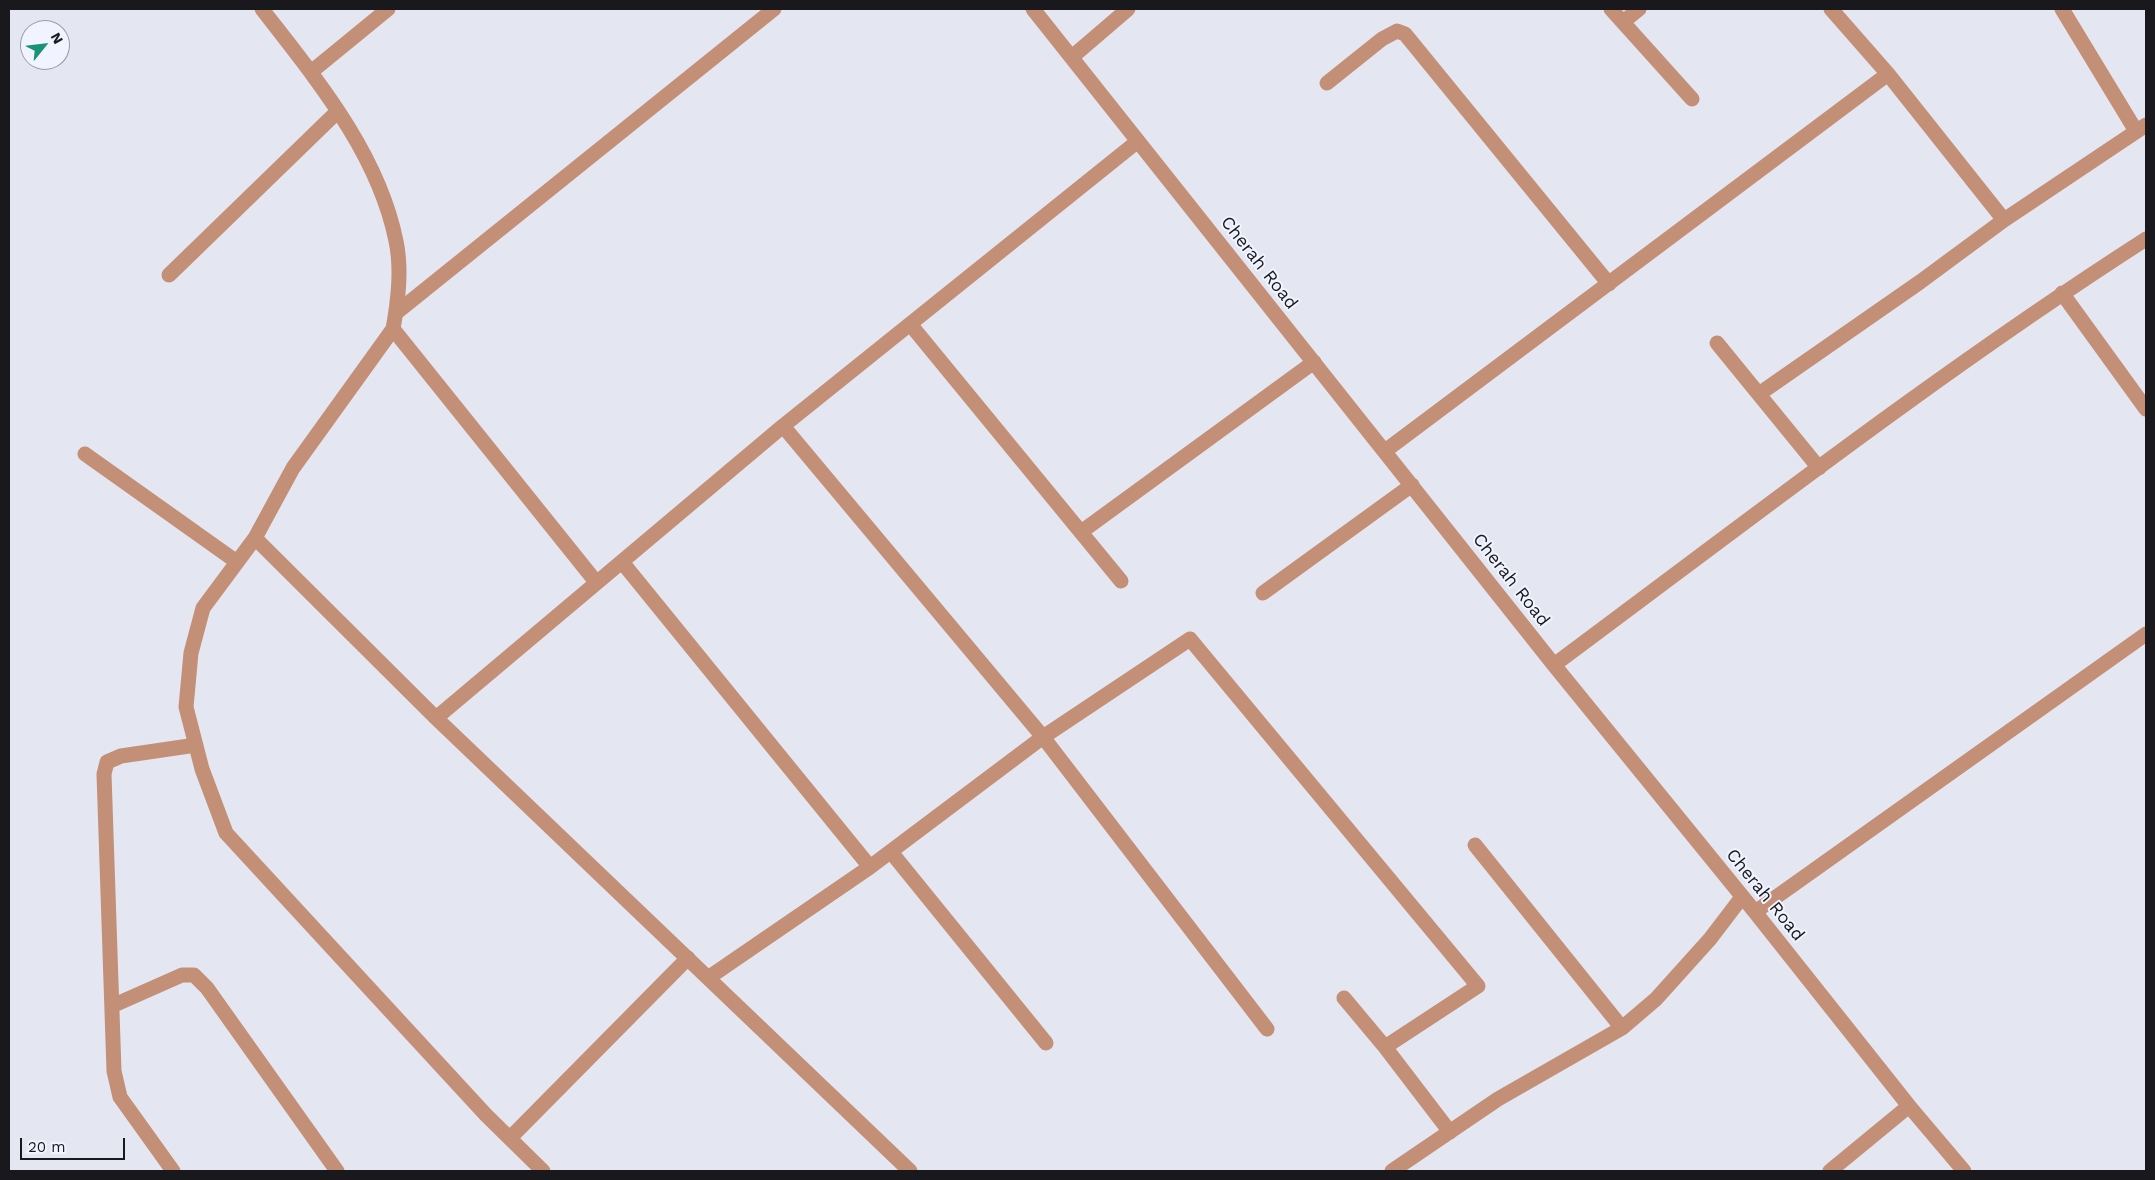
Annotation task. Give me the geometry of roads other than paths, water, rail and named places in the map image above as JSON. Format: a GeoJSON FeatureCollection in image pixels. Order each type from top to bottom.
{"type":"FeatureCollection","features":[{"type":"Feature","properties":{"kind":"street"},"geometry":{"type":"LineString","coordinates":[[262,9],[311,72],[366,155],[384,197],[396,243],[399,281],[396,313],[393,329],[293,468],[255,538],[202,608],[191,653],[186,707],[196,745],[226,833],[486,1115],[512,1137],[543,1171]]}},
{"type":"Feature","properties":{"kind":"street"},"geometry":{"type":"LineString","coordinates":[[311,72],[388,9]]}},
{"type":"Feature","properties":{"kind":"street"},"geometry":{"type":"LineString","coordinates":[[396,313],[774,9]]}},
{"type":"Feature","properties":{"kind":"street","name":"Cherah Road"},"geometry":{"type":"LineString","coordinates":[[1033,9],[1554,666],[1755,912],[1909,1106],[1964,1171]]}},
{"type":"Feature","properties":{"kind":"street"},"geometry":{"type":"LineString","coordinates":[[1072,58],[1128,9]]}},
{"type":"Feature","properties":{"kind":"street"},"geometry":{"type":"LineString","coordinates":[[1612,9],[1692,99]]}},
{"type":"Feature","properties":{"kind":"street"},"geometry":{"type":"LineString","coordinates":[[1623,22],[1639,9]]}},
{"type":"Feature","properties":{"kind":"street"},"geometry":{"type":"LineString","coordinates":[[1831,9],[1888,74],[2004,220]]}},
{"type":"Feature","properties":{"kind":"street"},"geometry":{"type":"LineString","coordinates":[[1759,394],[1920,282],[2004,220],[2141,128],[2062,9]]}},
{"type":"Feature","properties":{"kind":"street"},"geometry":{"type":"LineString","coordinates":[[1327,83],[1382,39],[1397,31],[1405,34],[1609,284]]}},
{"type":"Feature","properties":{"kind":"street"},"geometry":{"type":"LineString","coordinates":[[1385,451],[1888,74]]}},
{"type":"Feature","properties":{"kind":"street"},"geometry":{"type":"LineString","coordinates":[[169,275],[337,112]]}},
{"type":"Feature","properties":{"kind":"street"},"geometry":{"type":"LineString","coordinates":[[436,718],[783,426],[1138,141]]}},
{"type":"Feature","properties":{"kind":"street"},"geometry":{"type":"LineString","coordinates":[[1554,666],[1819,468],[2062,293],[2146,239]]}},
{"type":"Feature","properties":{"kind":"street"},"geometry":{"type":"LineString","coordinates":[[2062,293],[2146,409]]}},
{"type":"Feature","properties":{"kind":"street"},"geometry":{"type":"LineString","coordinates":[[910,324],[1121,581]]}},
{"type":"Feature","properties":{"kind":"street"},"geometry":{"type":"LineString","coordinates":[[393,329],[596,582]]}},
{"type":"Feature","properties":{"kind":"street"},"geometry":{"type":"LineString","coordinates":[[1717,343],[1819,468]]}},
{"type":"Feature","properties":{"kind":"street"},"geometry":{"type":"LineString","coordinates":[[1081,532],[1314,362]]}},
{"type":"Feature","properties":{"kind":"street"},"geometry":{"type":"LineString","coordinates":[[783,426],[1043,737],[1267,1029]]}},
{"type":"Feature","properties":{"kind":"street"},"geometry":{"type":"LineString","coordinates":[[85,454],[238,562]]}},
{"type":"Feature","properties":{"kind":"street"},"geometry":{"type":"LineString","coordinates":[[1263,593],[1412,485]]}},
{"type":"Feature","properties":{"kind":"street"},"geometry":{"type":"LineString","coordinates":[[255,538],[436,718],[910,1171]]}},
{"type":"Feature","properties":{"kind":"street"},"geometry":{"type":"LineString","coordinates":[[622,562],[870,867]]}},
{"type":"Feature","properties":{"kind":"street"},"geometry":{"type":"LineString","coordinates":[[1755,912],[2146,634]]}},
{"type":"Feature","properties":{"kind":"street"},"geometry":{"type":"LineString","coordinates":[[708,978],[891,852],[1043,737],[1190,639],[1478,986],[1385,1047]]}},
{"type":"Feature","properties":{"kind":"street"},"geometry":{"type":"LineString","coordinates":[[173,1171],[120,1097],[114,1070],[104,774],[107,762],[121,756],[196,745]]}},
{"type":"Feature","properties":{"kind":"street"},"geometry":{"type":"LineString","coordinates":[[1475,845],[1622,1028]]}},
{"type":"Feature","properties":{"kind":"street"},"geometry":{"type":"LineString","coordinates":[[891,852],[1046,1042]]}},
{"type":"Feature","properties":{"kind":"street"},"geometry":{"type":"LineString","coordinates":[[1392,1171],[1498,1100],[1622,1028],[1656,998],[1710,939],[1742,897]]}},
{"type":"Feature","properties":{"kind":"street"},"geometry":{"type":"LineString","coordinates":[[512,1137],[688,958]]}},
{"type":"Feature","properties":{"kind":"street"},"geometry":{"type":"LineString","coordinates":[[112,1006],[182,975],[194,976],[207,988],[337,1171]]}},
{"type":"Feature","properties":{"kind":"street"},"geometry":{"type":"LineString","coordinates":[[1344,998],[1385,1047],[1450,1132]]}},
{"type":"Feature","properties":{"kind":"street"},"geometry":{"type":"LineString","coordinates":[[1830,1171],[1909,1106]]}}]}
